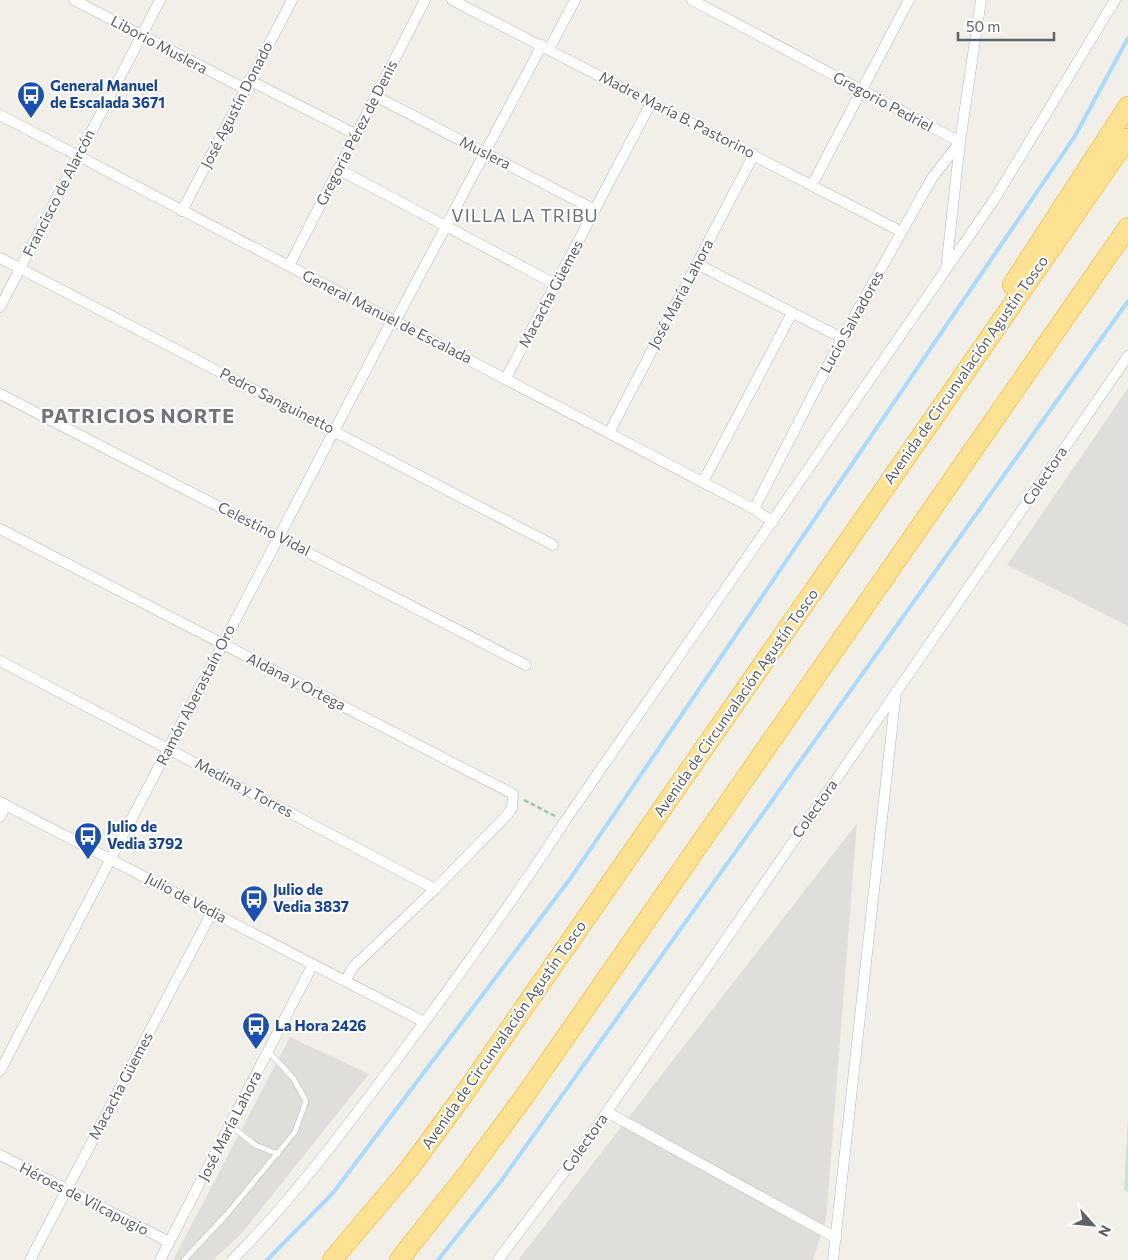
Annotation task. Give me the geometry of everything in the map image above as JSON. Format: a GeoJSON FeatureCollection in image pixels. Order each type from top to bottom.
{"type":"FeatureCollection","features":[{"type":"Feature","properties":{"kind":"highway"},"geometry":{"type":"LineString","coordinates":[[958,381],[1026,261],[1128,106]]}},
{"type":"Feature","properties":{"kind":"highway","name":"Avenida de Circunvalación Agustín Tosco"},"geometry":{"type":"LineString","coordinates":[[332,1260],[409,1169],[469,1086],[1128,138]]}},
{"type":"Feature","properties":{"kind":"highway"},"geometry":{"type":"LineString","coordinates":[[399,1260],[456,1189],[524,1097],[1128,227]]}},
{"type":"Feature","properties":{"kind":"street","name":"Liborio Muslera"},"geometry":{"type":"LineString","coordinates":[[74,0],[142,35],[355,134]]}},
{"type":"Feature","properties":{"kind":"street","name":"Francisco de Alarcón"},"geometry":{"type":"LineString","coordinates":[[0,307],[160,0]]}},
{"type":"Feature","properties":{"kind":"street","name":"José Agustín Donado"},"geometry":{"type":"LineString","coordinates":[[182,211],[292,0]]}},
{"type":"Feature","properties":{"kind":"street","name":"Gregoria Pérez de Denis"},"geometry":{"type":"LineString","coordinates":[[289,266],[425,0]]}},
{"type":"Feature","properties":{"kind":"street","name":"Madre María B. Pastorino"},"geometry":{"type":"LineString","coordinates":[[452,0],[754,154],[902,232]]}},
{"type":"Feature","properties":{"kind":"street","name":"Ramón Aberastaín Oro"},"geometry":{"type":"LineString","coordinates":[[0,1071],[334,430],[485,154],[545,47],[574,0]]}},
{"type":"Feature","properties":{"kind":"street","name":"Gregorio Pedriel"},"geometry":{"type":"LineString","coordinates":[[692,0],[960,142]]}},
{"type":"Feature","properties":{"kind":"street"},"geometry":{"type":"LineString","coordinates":[[812,185],[909,0]]}},
{"type":"Feature","properties":{"kind":"street"},"geometry":{"type":"LineString","coordinates":[[946,271],[960,142],[981,0]]}},
{"type":"Feature","properties":{"kind":"street"},"geometry":{"type":"LineString","coordinates":[[232,1260],[319,1162],[526,883],[566,821],[994,200],[1114,0]]}},
{"type":"Feature","properties":{"kind":"street","name":"Muslera"},"geometry":{"type":"LineString","coordinates":[[375,96],[595,210]]}},
{"type":"Feature","properties":{"kind":"street","name":"Macacha Güemes"},"geometry":{"type":"LineString","coordinates":[[506,378],[651,103]]}},
{"type":"Feature","properties":{"kind":"street","name":"General Manuel de Escalada"},"geometry":{"type":"LineString","coordinates":[[0,115],[754,508],[773,522]]}},
{"type":"Feature","properties":{"kind":"street","name":"Lucio Salvadores"},"geometry":{"type":"LineString","coordinates":[[754,508],[842,338],[932,178],[960,142]]}},
{"type":"Feature","properties":{"kind":"street","name":"José María Lahora"},"geometry":{"type":"LineString","coordinates":[[609,433],[754,154]]}},
{"type":"Feature","properties":{"kind":"street"},"geometry":{"type":"LineString","coordinates":[[338,169],[556,284]]}},
{"type":"Feature","properties":{"kind":"street","name":"Pedro Sanguinetto"},"geometry":{"type":"LineString","coordinates":[[0,258],[553,545]]}},
{"type":"Feature","properties":{"kind":"street"},"geometry":{"type":"LineString","coordinates":[[697,264],[842,338]]}},
{"type":"Feature","properties":{"kind":"street"},"geometry":{"type":"LineString","coordinates":[[703,482],[792,313]]}},
{"type":"Feature","properties":{"kind":"street","name":"Colectora"},"geometry":{"type":"LineString","coordinates":[[498,1260],[607,1112],[1128,356]]}},
{"type":"Feature","properties":{"kind":"street","name":"Celestino Vidal"},"geometry":{"type":"LineString","coordinates":[[0,394],[526,665]]}},
{"type":"Feature","properties":{"kind":"street","name":"Aldana y Ortega"},"geometry":{"type":"LineString","coordinates":[[0,529],[513,794]]}},
{"type":"Feature","properties":{"kind":"street","name":"Medina y Torres"},"geometry":{"type":"LineString","coordinates":[[0,661],[435,889]]}},
{"type":"Feature","properties":{"kind":"street"},"geometry":{"type":"LineString","coordinates":[[833,1260],[896,691]]}},
{"type":"Feature","properties":{"kind":"street"},"geometry":{"type":"LineString","coordinates":[[345,981],[354,966],[435,889],[507,815],[512,808],[513,794]]}},
{"type":"Feature","properties":{"kind":"street"},"geometry":{"type":"LineString","coordinates":[[0,817],[3,803]]}},
{"type":"Feature","properties":{"kind":"street","name":"Julio de Vedia"},"geometry":{"type":"LineString","coordinates":[[3,803],[424,1022]]}},
{"type":"Feature","properties":{"kind":"street","name":"Macacha Güemes"},"geometry":{"type":"LineString","coordinates":[[30,1260],[212,912]]}},
{"type":"Feature","properties":{"kind":"street","name":"José María Lahora"},"geometry":{"type":"LineString","coordinates":[[160,1260],[313,964]]}},
{"type":"Feature","properties":{"kind":"street"},"geometry":{"type":"LineString","coordinates":[[607,1112],[836,1238]]}},
{"type":"Feature","properties":{"kind":"street","name":"Héroes de Vilcapugio"},"geometry":{"type":"LineString","coordinates":[[0,1154],[169,1242]]}},
{"type":"Feature","properties":{"kind":"lane"},"geometry":{"type":"LineString","coordinates":[[184,1260],[227,1214],[295,1132],[306,1101],[293,1078],[268,1051]]}},
{"type":"Feature","properties":{"kind":"lane"},"geometry":{"type":"LineString","coordinates":[[230,1125],[255,1145],[278,1154]]}},
{"type":"Feature","properties":{"kind":"path"},"geometry":{"type":"LineString","coordinates":[[513,794],[566,821]]}},
{"type":"Feature","properties":{"kind":"shaded area"},"geometry":{"type":"Polygon","coordinates":[[[1128,388],[1128,626],[1007,565],[1128,388]]]}},
{"type":"Feature","properties":{"kind":"shaded area"},"geometry":{"type":"Polygon","coordinates":[[[857,823],[826,1220],[813,1260],[518,1260],[857,823]]]}},
{"type":"Feature","properties":{"kind":"shaded area"},"geometry":{"type":"Polygon","coordinates":[[[290,1037],[369,1074],[242,1233],[213,1260],[173,1260],[290,1037]]]}},
{"type":"Feature","properties":{"kind":"green space"},"geometry":{"type":"Polygon","coordinates":[[[1128,1117],[1128,1193],[1124,1189],[1128,1117]]]}},
{"type":"Feature","properties":{"kind":"waterway"},"geometry":{"type":"LineString","coordinates":[[267,1260],[333,1193],[570,879],[1075,136],[1128,38]]}},
{"type":"Feature","properties":{"kind":"waterway"},"geometry":{"type":"LineString","coordinates":[[438,1260],[501,1181],[1128,301]]}},
{"type":"Feature","properties":{"kind":"place","name":"General Manuel de Escalada 3671"},"geometry":{"type":"Point","coordinates":[31,119]}},
{"type":"Feature","properties":{"kind":"place","name":"Julio de Vedia 3792"},"geometry":{"type":"Point","coordinates":[88,860]}},
{"type":"Feature","properties":{"kind":"place","name":"Julio de Vedia 3837"},"geometry":{"type":"Point","coordinates":[254,923]}},
{"type":"Feature","properties":{"kind":"place","name":"La Hora 2426"},"geometry":{"type":"Point","coordinates":[256,1050]}},
{"type":"Feature","properties":{"kind":"district","name":"VILLA LA TRIBU"},"geometry":{"type":"Point","coordinates":[525,216]}},
{"type":"Feature","properties":{"kind":"district","name":"PATRICIOS NORTE"},"geometry":{"type":"Point","coordinates":[138,416]}}]}
